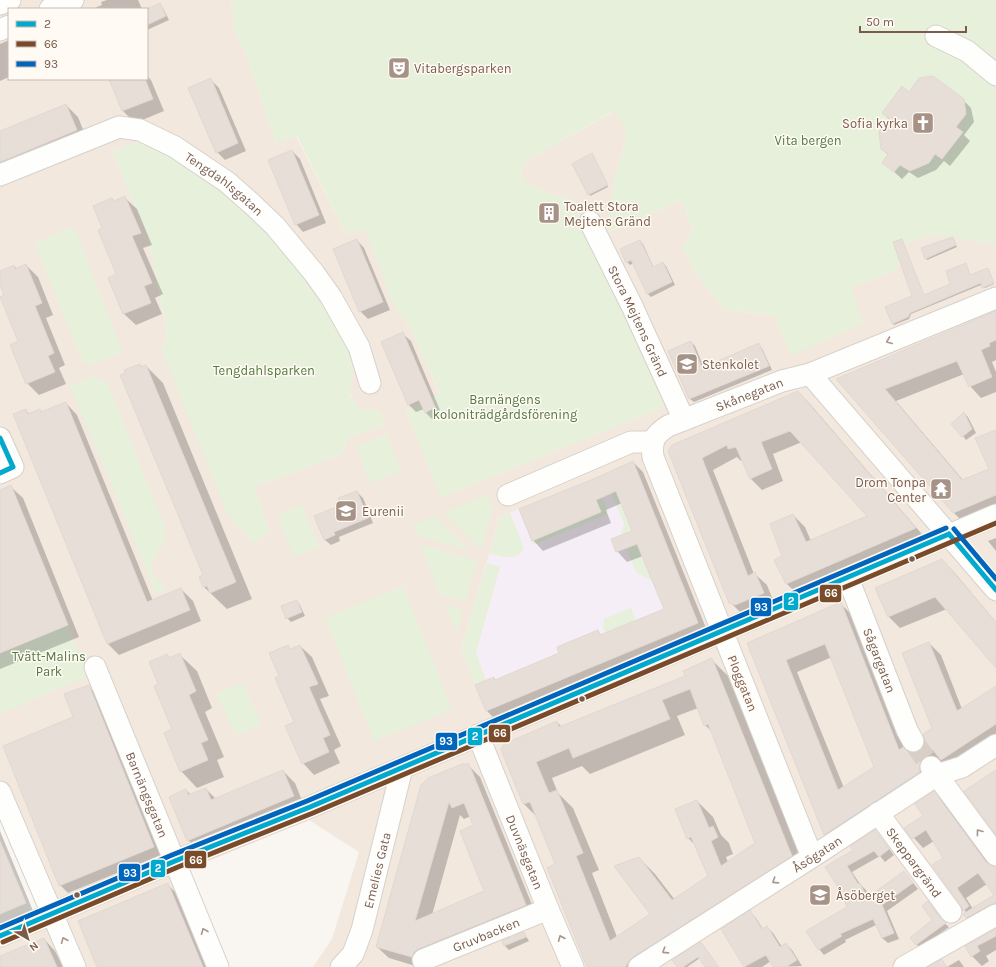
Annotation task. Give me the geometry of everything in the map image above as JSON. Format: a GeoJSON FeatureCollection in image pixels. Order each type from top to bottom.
{"type":"FeatureCollection","features":[{"type":"Feature","properties":{"kind":"street"},"geometry":{"type":"LineString","coordinates":[[0,4],[10,0]]}},
{"type":"Feature","properties":{"kind":"street"},"geometry":{"type":"LineString","coordinates":[[53,8],[73,0]]}},
{"type":"Feature","properties":{"kind":"street"},"geometry":{"type":"LineString","coordinates":[[936,36],[967,51],[996,74]]}},
{"type":"Feature","properties":{"kind":"street","name":"Tengdahlsgatan"},"geometry":{"type":"LineString","coordinates":[[0,175],[119,127],[140,130],[176,147],[227,182],[252,204],[275,226],[314,273],[330,297],[359,347],[370,383]]}},
{"type":"Feature","properties":{"kind":"street","name":"Stora Mejtens Gränd"},"geometry":{"type":"LineString","coordinates":[[590,222],[632,306],[684,420]]}},
{"type":"Feature","properties":{"kind":"street","name":"Skånegatan"},"geometry":{"type":"LineString","coordinates":[[653,442],[658,433],[668,426],[782,381],[810,374],[996,298]]}},
{"type":"Feature","properties":{"kind":"street"},"geometry":{"type":"LineString","coordinates":[[810,374],[996,590]]}},
{"type":"Feature","properties":{"kind":"street"},"geometry":{"type":"LineString","coordinates":[[0,438],[7,470]]}},
{"type":"Feature","properties":{"kind":"street"},"geometry":{"type":"LineString","coordinates":[[508,495],[631,442],[653,442]]}},
{"type":"Feature","properties":{"kind":"street","name":"Ploggatan"},"geometry":{"type":"LineString","coordinates":[[653,442],[653,457],[812,857]]}},
{"type":"Feature","properties":{"kind":"street"},"geometry":{"type":"LineString","coordinates":[[0,936],[174,861],[310,807],[996,515]]}},
{"type":"Feature","properties":{"kind":"street","name":"Sågargatan"},"geometry":{"type":"LineString","coordinates":[[848,578],[907,730],[913,741]]}},
{"type":"Feature","properties":{"kind":"street","name":"Barnängsgatan"},"geometry":{"type":"LineString","coordinates":[[95,667],[218,967]]}},
{"type":"Feature","properties":{"kind":"street","name":"Duvnäsgatan"},"geometry":{"type":"LineString","coordinates":[[478,735],[573,967]]}},
{"type":"Feature","properties":{"kind":"street","name":"Åsögatan"},"geometry":{"type":"LineString","coordinates":[[639,967],[812,857],[878,813],[934,771],[962,767],[996,745]]}},
{"type":"Feature","properties":{"kind":"street","name":"Emelies Gata"},"geometry":{"type":"LineString","coordinates":[[341,967],[352,954],[362,930],[402,768]]}},
{"type":"Feature","properties":{"kind":"street"},"geometry":{"type":"LineString","coordinates":[[934,771],[996,855]]}},
{"type":"Feature","properties":{"kind":"street"},"geometry":{"type":"LineString","coordinates":[[0,792],[75,967]]}},
{"type":"Feature","properties":{"kind":"street","name":"Skeppargränd"},"geometry":{"type":"LineString","coordinates":[[878,813],[951,912]]}},
{"type":"Feature","properties":{"kind":"street","name":"Gruvbacken"},"geometry":{"type":"LineString","coordinates":[[423,960],[548,909]]}},
{"type":"Feature","properties":{"kind":"street"},"geometry":{"type":"LineString","coordinates":[[904,967],[996,915]]}},
{"type":"Feature","properties":{"kind":"street"},"geometry":{"type":"LineString","coordinates":[[450,967],[458,946]]}},
{"type":"Feature","properties":{"kind":"shaded area"},"geometry":{"type":"Polygon","coordinates":[[[0,0],[231,0],[234,29],[246,54],[276,143],[296,136],[346,234],[365,228],[393,304],[411,329],[440,395],[406,410],[444,496],[668,405],[572,199],[544,192],[523,181],[520,171],[529,159],[615,111],[626,129],[623,154],[617,168],[606,233],[682,200],[693,231],[682,249],[702,282],[725,310],[774,315],[851,287],[895,270],[900,262],[895,249],[915,239],[939,235],[996,244],[996,967],[313,967],[332,939],[359,852],[309,820],[189,869],[229,967],[0,967],[0,931],[54,910],[0,783],[0,0]],[[141,141],[112,151],[148,236],[167,332],[162,351],[269,531],[254,487],[343,453],[346,439],[386,424],[377,410],[359,409],[349,393],[356,357],[141,141]]]}},
{"type":"Feature","properties":{"kind":"shaded area"},"geometry":{"type":"Polygon","coordinates":[[[633,461],[698,623],[486,711],[461,649],[500,517],[633,461]]]}},
{"type":"Feature","properties":{"kind":"green space","name":"Vita bergen"},"geometry":{"type":"Polygon","coordinates":[[[231,0],[996,0],[996,244],[939,235],[915,239],[895,249],[900,262],[895,270],[851,287],[863,323],[791,356],[774,315],[725,310],[702,282],[682,249],[693,231],[682,200],[605,233],[617,168],[623,154],[626,129],[614,111],[529,159],[520,171],[523,181],[544,192],[572,199],[621,298],[669,405],[444,496],[439,494],[406,410],[440,394],[411,329],[393,304],[365,229],[346,234],[297,136],[276,143],[246,54],[234,29],[231,0]]]}},
{"type":"Feature","properties":{"kind":"green space","name":"Tengdahlsparken"},"geometry":{"type":"Polygon","coordinates":[[[141,141],[175,156],[250,210],[326,301],[356,357],[349,394],[359,409],[377,410],[386,424],[346,439],[343,453],[254,487],[269,531],[254,544],[228,515],[162,350],[167,331],[148,236],[112,151],[141,141]]]}},
{"type":"Feature","properties":{"kind":"green space"},"geometry":{"type":"Polygon","coordinates":[[[74,226],[121,348],[118,355],[89,365],[82,362],[35,243],[74,226]]]}},
{"type":"Feature","properties":{"kind":"green space"},"geometry":{"type":"Polygon","coordinates":[[[95,376],[108,383],[166,530],[164,543],[152,563],[152,567],[156,580],[167,588],[156,594],[70,385],[95,376]]]}},
{"type":"Feature","properties":{"kind":"green space"},"geometry":{"type":"Polygon","coordinates":[[[387,434],[401,471],[370,483],[356,446],[387,434]]]}},
{"type":"Feature","properties":{"kind":"green space"},"geometry":{"type":"Polygon","coordinates":[[[607,472],[652,581],[636,572],[621,535],[624,524],[603,474],[607,472]]]}},
{"type":"Feature","properties":{"kind":"green space"},"geometry":{"type":"Polygon","coordinates":[[[594,478],[608,511],[606,515],[533,545],[532,541],[601,512],[588,481],[594,478]]]}},
{"type":"Feature","properties":{"kind":"green space"},"geometry":{"type":"Polygon","coordinates":[[[487,495],[493,506],[481,549],[444,513],[487,495]]]}},
{"type":"Feature","properties":{"kind":"green space"},"geometry":{"type":"Polygon","coordinates":[[[302,505],[319,547],[294,557],[277,515],[302,505]]]}},
{"type":"Feature","properties":{"kind":"green space"},"geometry":{"type":"Polygon","coordinates":[[[510,513],[524,548],[513,557],[504,557],[490,553],[500,517],[510,513]]]}},
{"type":"Feature","properties":{"kind":"green space"},"geometry":{"type":"Polygon","coordinates":[[[434,516],[471,551],[416,535],[413,525],[434,516]]]}},
{"type":"Feature","properties":{"kind":"green space"},"geometry":{"type":"Polygon","coordinates":[[[420,544],[477,561],[465,602],[440,595],[420,544]]]}},
{"type":"Feature","properties":{"kind":"green space"},"geometry":{"type":"Polygon","coordinates":[[[487,563],[500,567],[476,653],[486,680],[475,685],[461,649],[487,563]]]}},
{"type":"Feature","properties":{"kind":"green space"},"geometry":{"type":"Polygon","coordinates":[[[403,586],[452,709],[374,741],[325,618],[403,586]]]}},
{"type":"Feature","properties":{"kind":"green space"},"geometry":{"type":"Polygon","coordinates":[[[445,605],[463,610],[457,634],[445,605]]]}},
{"type":"Feature","properties":{"kind":"green space"},"geometry":{"type":"Polygon","coordinates":[[[631,608],[636,621],[606,633],[603,627],[604,619],[631,608]]]}},
{"type":"Feature","properties":{"kind":"green space","name":"Tvätt-Malins Park"},"geometry":{"type":"Polygon","coordinates":[[[68,625],[88,676],[0,714],[0,654],[68,625]]]}},
{"type":"Feature","properties":{"kind":"green space"},"geometry":{"type":"Polygon","coordinates":[[[243,683],[262,725],[236,735],[216,694],[243,683]]]}},
{"type":"Feature","properties":{"kind":"building"},"geometry":{"type":"Polygon","coordinates":[[[160,3],[166,16],[148,25],[148,9],[160,3]]]}},
{"type":"Feature","properties":{"kind":"building","name":"Sofia kyrka"},"geometry":{"type":"Polygon","coordinates":[[[933,76],[964,99],[966,114],[956,127],[963,132],[942,159],[935,154],[929,163],[910,171],[900,165],[894,172],[882,163],[888,154],[881,149],[879,132],[889,118],[882,113],[902,86],[909,92],[919,78],[933,76]]]}},
{"type":"Feature","properties":{"kind":"building"},"geometry":{"type":"Polygon","coordinates":[[[211,78],[238,143],[216,153],[188,88],[211,78]]]}},
{"type":"Feature","properties":{"kind":"building"},"geometry":{"type":"Polygon","coordinates":[[[109,80],[145,80],[153,99],[122,111],[109,80]]]}},
{"type":"Feature","properties":{"kind":"building"},"geometry":{"type":"Polygon","coordinates":[[[66,104],[77,130],[0,162],[0,131],[66,104]]]}},
{"type":"Feature","properties":{"kind":"building"},"geometry":{"type":"Polygon","coordinates":[[[292,150],[319,215],[295,225],[268,160],[292,150]]]}},
{"type":"Feature","properties":{"kind":"building"},"geometry":{"type":"Polygon","coordinates":[[[592,153],[608,185],[588,195],[572,164],[592,153]]]}},
{"type":"Feature","properties":{"kind":"building"},"geometry":{"type":"Polygon","coordinates":[[[125,196],[141,233],[132,236],[152,283],[144,286],[151,303],[123,314],[108,278],[116,274],[98,230],[102,228],[93,206],[112,198],[114,201],[125,196]]]}},
{"type":"Feature","properties":{"kind":"building"},"geometry":{"type":"Polygon","coordinates":[[[953,237],[956,245],[925,259],[921,248],[953,237]]]}},
{"type":"Feature","properties":{"kind":"building"},"geometry":{"type":"Polygon","coordinates":[[[357,239],[383,302],[359,312],[333,249],[357,239]]]}},
{"type":"Feature","properties":{"kind":"building"},"geometry":{"type":"Polygon","coordinates":[[[902,239],[924,295],[950,284],[946,271],[966,263],[970,275],[988,268],[994,283],[982,288],[981,283],[910,313],[908,317],[892,324],[885,307],[912,296],[893,242],[902,239]]]}},
{"type":"Feature","properties":{"kind":"building"},"geometry":{"type":"Polygon","coordinates":[[[640,240],[653,267],[663,262],[672,282],[647,294],[631,260],[626,263],[620,249],[640,240]]]}},
{"type":"Feature","properties":{"kind":"building"},"geometry":{"type":"Polygon","coordinates":[[[26,264],[42,303],[35,306],[54,353],[48,356],[55,372],[26,384],[10,345],[18,341],[0,297],[4,295],[0,285],[0,271],[14,265],[15,269],[26,264]]]}},
{"type":"Feature","properties":{"kind":"building"},"geometry":{"type":"Polygon","coordinates":[[[996,311],[996,340],[989,343],[990,346],[981,350],[992,377],[969,387],[957,361],[885,389],[962,480],[989,469],[975,438],[996,430],[996,495],[953,513],[836,379],[996,311]]]}},
{"type":"Feature","properties":{"kind":"building"},"geometry":{"type":"Polygon","coordinates":[[[403,332],[435,407],[425,413],[419,400],[408,405],[381,342],[403,332]]]}},
{"type":"Feature","properties":{"kind":"building"},"geometry":{"type":"Polygon","coordinates":[[[691,341],[702,368],[759,343],[769,366],[689,399],[668,351],[691,341]]]}},
{"type":"Feature","properties":{"kind":"building"},"geometry":{"type":"Polygon","coordinates":[[[140,364],[141,367],[146,365],[236,582],[210,593],[207,586],[203,587],[199,577],[203,575],[120,375],[125,373],[124,370],[140,364]]]}},
{"type":"Feature","properties":{"kind":"building"},"geometry":{"type":"Polygon","coordinates":[[[798,391],[916,528],[786,584],[774,560],[782,556],[770,524],[793,514],[806,542],[867,516],[790,431],[761,442],[772,469],[750,479],[736,447],[728,449],[727,445],[702,458],[748,576],[755,572],[764,593],[735,605],[729,603],[668,451],[672,445],[798,391]]]}},
{"type":"Feature","properties":{"kind":"building"},"geometry":{"type":"Polygon","coordinates":[[[66,402],[147,602],[181,588],[190,610],[107,644],[13,414],[26,409],[28,414],[40,409],[41,412],[66,402]]]}},
{"type":"Feature","properties":{"kind":"building"},"geometry":{"type":"Polygon","coordinates":[[[964,412],[972,429],[962,437],[951,424],[964,412]]]}},
{"type":"Feature","properties":{"kind":"building"},"geometry":{"type":"Polygon","coordinates":[[[633,461],[698,623],[486,711],[475,685],[494,677],[495,680],[559,653],[557,647],[598,630],[600,635],[664,609],[637,544],[616,552],[611,539],[632,531],[616,491],[596,500],[601,512],[532,541],[519,509],[633,461]]]}},
{"type":"Feature","properties":{"kind":"building"},"geometry":{"type":"Polygon","coordinates":[[[11,485],[68,625],[0,653],[0,490],[11,485]]]}},
{"type":"Feature","properties":{"kind":"building","name":"Eurenii"},"geometry":{"type":"Polygon","coordinates":[[[357,491],[368,518],[334,532],[335,535],[324,540],[314,516],[341,505],[338,498],[357,491]]]}},
{"type":"Feature","properties":{"kind":"building"},"geometry":{"type":"Polygon","coordinates":[[[942,559],[996,622],[996,668],[935,597],[888,617],[875,588],[942,559]]]}},
{"type":"Feature","properties":{"kind":"building"},"geometry":{"type":"Polygon","coordinates":[[[297,600],[302,612],[286,619],[281,606],[297,600]]]}},
{"type":"Feature","properties":{"kind":"building"},"geometry":{"type":"Polygon","coordinates":[[[841,602],[899,750],[903,747],[912,753],[919,751],[923,748],[925,742],[923,734],[932,728],[902,653],[929,642],[957,711],[996,686],[996,724],[941,760],[932,749],[919,758],[921,761],[919,768],[920,772],[824,835],[747,643],[841,602]],[[825,644],[786,660],[838,790],[874,767],[825,644]]]}},
{"type":"Feature","properties":{"kind":"building"},"geometry":{"type":"Polygon","coordinates":[[[288,645],[290,649],[300,645],[318,684],[309,687],[330,735],[323,738],[329,752],[302,764],[285,726],[294,722],[275,678],[279,676],[269,653],[288,645]]]}},
{"type":"Feature","properties":{"kind":"building"},"geometry":{"type":"Polygon","coordinates":[[[180,653],[196,691],[189,695],[208,740],[201,743],[208,760],[180,772],[164,733],[172,729],[154,686],[158,684],[149,662],[167,654],[169,658],[180,653]]]}},
{"type":"Feature","properties":{"kind":"building"},"geometry":{"type":"Polygon","coordinates":[[[712,658],[792,856],[633,957],[625,967],[587,967],[547,868],[555,864],[530,802],[523,804],[501,750],[504,744],[557,721],[559,727],[685,676],[683,671],[712,658]],[[690,689],[662,700],[670,719],[573,758],[569,748],[536,762],[549,793],[557,790],[583,853],[576,856],[610,941],[650,914],[614,866],[639,857],[672,900],[708,876],[691,837],[687,839],[675,809],[697,800],[709,828],[713,826],[718,837],[711,841],[721,866],[755,843],[708,724],[704,726],[690,689]]]}},
{"type":"Feature","properties":{"kind":"building"},"geometry":{"type":"Polygon","coordinates":[[[89,685],[154,847],[59,886],[3,746],[73,717],[64,694],[89,685]]]}},
{"type":"Feature","properties":{"kind":"building"},"geometry":{"type":"Polygon","coordinates":[[[462,764],[469,764],[526,905],[418,949],[414,952],[412,957],[376,947],[421,785],[428,778],[462,764]],[[449,802],[415,921],[484,891],[460,831],[473,825],[464,803],[452,808],[449,802]]]}},
{"type":"Feature","properties":{"kind":"building"},"geometry":{"type":"Polygon","coordinates":[[[283,770],[294,796],[187,841],[169,797],[186,789],[188,795],[206,788],[211,800],[283,770]]]}},
{"type":"Feature","properties":{"kind":"building"},"geometry":{"type":"Polygon","coordinates":[[[996,770],[996,835],[964,791],[996,770]]]}},
{"type":"Feature","properties":{"kind":"building"},"geometry":{"type":"Polygon","coordinates":[[[934,791],[986,862],[991,866],[996,867],[996,903],[966,918],[963,914],[994,895],[978,873],[957,888],[969,906],[963,911],[961,905],[932,865],[943,858],[926,830],[912,839],[904,828],[923,816],[915,804],[934,791]]]}},
{"type":"Feature","properties":{"kind":"building"},"geometry":{"type":"Polygon","coordinates":[[[875,830],[889,849],[879,857],[874,851],[847,866],[858,884],[860,883],[867,898],[904,871],[913,883],[882,905],[894,933],[882,938],[873,919],[840,934],[842,936],[818,950],[806,931],[847,907],[841,892],[825,867],[853,850],[850,846],[875,830]]]}},
{"type":"Feature","properties":{"kind":"building"},"geometry":{"type":"Polygon","coordinates":[[[0,841],[26,903],[0,914],[0,841]]]}},
{"type":"Feature","properties":{"kind":"building"},"geometry":{"type":"Polygon","coordinates":[[[168,883],[203,967],[97,967],[78,921],[168,883]]]}},
{"type":"Feature","properties":{"kind":"building"},"geometry":{"type":"Polygon","coordinates":[[[928,901],[941,919],[946,923],[916,945],[910,938],[932,920],[922,906],[928,901]]]}},
{"type":"Feature","properties":{"kind":"building"},"geometry":{"type":"Polygon","coordinates":[[[750,910],[762,929],[767,926],[780,947],[786,943],[797,960],[786,967],[773,967],[766,955],[744,967],[721,929],[750,910]]]}},
{"type":"Feature","properties":{"kind":"building"},"geometry":{"type":"Polygon","coordinates":[[[996,929],[996,936],[977,946],[980,951],[971,957],[965,946],[996,929]]]}},
{"type":"Feature","properties":{"kind":"building"},"geometry":{"type":"Polygon","coordinates":[[[524,932],[526,937],[504,946],[502,941],[524,932]]]}},
{"type":"Feature","properties":{"kind":"building"},"geometry":{"type":"Polygon","coordinates":[[[44,938],[57,967],[0,967],[0,956],[44,938]]]}},
{"type":"Feature","properties":{"kind":"building"},"geometry":{"type":"Polygon","coordinates":[[[701,942],[719,967],[705,967],[698,957],[683,967],[677,967],[672,960],[701,942]]]}},
{"type":"Feature","properties":{"kind":"building"},"geometry":{"type":"Polygon","coordinates":[[[942,959],[946,967],[928,967],[942,959]]]}},
{"type":"Feature","properties":{"kind":"tunnel"},"geometry":{"type":"LineString","coordinates":[[913,741],[931,767]]}},
{"type":"Feature","properties":{"kind":"transit line","name":"2"},"geometry":{"type":"LineString","coordinates":[[0,438],[13,467],[0,473]]}},
{"type":"Feature","properties":{"kind":"transit line","name":"66"},"geometry":{"type":"LineString","coordinates":[[3,942],[178,867],[313,813],[996,523]]}},
{"type":"Feature","properties":{"kind":"transit line","name":"93"},"geometry":{"type":"LineString","coordinates":[[0,928],[172,855],[307,801],[946,528]]}},
{"type":"Feature","properties":{"kind":"transit line","name":"93"},"geometry":{"type":"LineString","coordinates":[[954,529],[996,579]]}},
{"type":"Feature","properties":{"kind":"transit line","name":"2"},"geometry":{"type":"LineString","coordinates":[[949,534],[996,590]]}},
{"type":"Feature","properties":{"kind":"transit line","name":"2"},"geometry":{"type":"LineString","coordinates":[[0,936],[175,861],[310,807],[949,534]]}},
{"type":"Feature","properties":{"kind":"place","name":"Vitabergsparken"},"geometry":{"type":"Point","coordinates":[399,68]}},
{"type":"Feature","properties":{"kind":"place","name":"Sofia kyrka"},"geometry":{"type":"Point","coordinates":[923,123]}},
{"type":"Feature","properties":{"kind":"place","name":"Toalett Stora Mejtens Gränd"},"geometry":{"type":"Point","coordinates":[549,213]}},
{"type":"Feature","properties":{"kind":"place","name":"Stenkolet"},"geometry":{"type":"Point","coordinates":[687,364]}},
{"type":"Feature","properties":{"kind":"place","name":"Drom Tonpa Center"},"geometry":{"type":"Point","coordinates":[941,489]}},
{"type":"Feature","properties":{"kind":"place","name":"Eurenii"},"geometry":{"type":"Point","coordinates":[346,511]}},
{"type":"Feature","properties":{"kind":"place","name":"Åsöberget"},"geometry":{"type":"Point","coordinates":[820,895]}},
{"type":"Feature","properties":{"kind":"park label","name":"Barnängens koloniträdgårdsförening"},"geometry":{"type":"Point","coordinates":[505,406]}}]}
